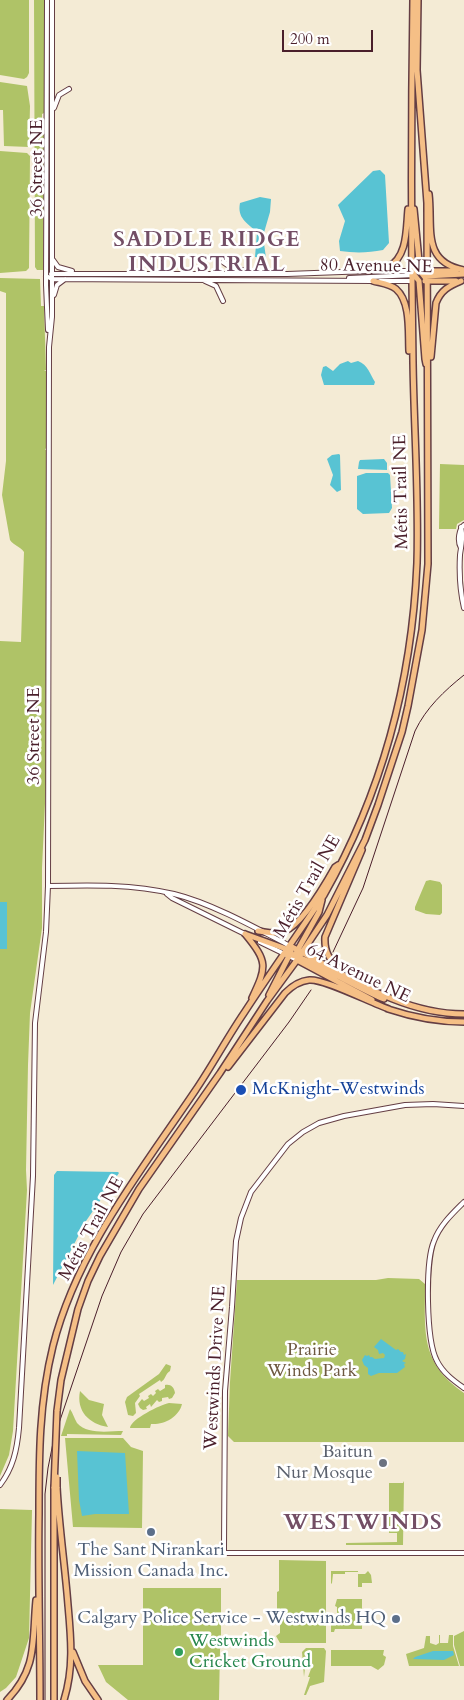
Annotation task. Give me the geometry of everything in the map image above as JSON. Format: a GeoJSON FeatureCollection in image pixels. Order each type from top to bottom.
{"type":"FeatureCollection","features":[{"type":"Feature","properties":{"kind":"main road","name":"Métis Trail NE"},"geometry":{"type":"LineString","coordinates":[[54,1700],[56,1487],[54,1447],[61,1380],[76,1318],[88,1281],[100,1256],[139,1189],[220,1074],[266,1001],[294,953],[341,864],[367,804],[392,734],[406,668],[411,638],[417,563],[411,178],[412,0]]}},
{"type":"Feature","properties":{"kind":"main road","name":"Métis Trail NE"},"geometry":{"type":"LineString","coordinates":[[40,1700],[38,1575],[39,1444],[41,1416],[53,1345],[66,1306],[92,1248],[104,1228],[196,1090],[244,1013],[327,915],[365,840],[378,805],[402,732],[414,679],[421,637],[428,564],[428,370],[425,275],[427,203],[417,70],[418,0]]}},
{"type":"Feature","properties":{"kind":"main road"},"geometry":{"type":"LineString","coordinates":[[421,134],[430,202],[433,246],[440,260],[446,265],[464,272]]}},
{"type":"Feature","properties":{"kind":"main road"},"geometry":{"type":"LineString","coordinates":[[368,271],[394,263],[402,252],[411,178]]}},
{"type":"Feature","properties":{"kind":"main road"},"geometry":{"type":"LineString","coordinates":[[411,178],[425,275]]}},
{"type":"Feature","properties":{"kind":"main road"},"geometry":{"type":"LineString","coordinates":[[428,370],[414,277],[464,272]]}},
{"type":"Feature","properties":{"kind":"main road","name":"80 Avenue NE"},"geometry":{"type":"LineString","coordinates":[[414,277],[425,275],[463,281]]}},
{"type":"Feature","properties":{"kind":"main road"},"geometry":{"type":"LineString","coordinates":[[373,281],[396,289],[404,300],[413,396]]}},
{"type":"Feature","properties":{"kind":"main road"},"geometry":{"type":"LineString","coordinates":[[428,370],[431,359],[436,303],[439,295],[446,288],[463,281]]}},
{"type":"Feature","properties":{"kind":"main road"},"geometry":{"type":"LineString","coordinates":[[345,975],[328,957],[325,937],[365,840]]}},
{"type":"Feature","properties":{"kind":"main road"},"geometry":{"type":"LineString","coordinates":[[258,930],[280,932],[287,930],[295,924],[313,902],[335,867],[341,864]]}},
{"type":"Feature","properties":{"kind":"main road"},"geometry":{"type":"LineString","coordinates":[[266,1001],[271,988],[319,912],[324,895]]}},
{"type":"Feature","properties":{"kind":"main road"},"geometry":{"type":"LineString","coordinates":[[245,934],[294,953],[376,996],[398,1002]]}},
{"type":"Feature","properties":{"kind":"main road"},"geometry":{"type":"LineString","coordinates":[[244,1013],[264,970],[263,959],[245,934]]}},
{"type":"Feature","properties":{"kind":"main road","name":"64 Avenue NE"},"geometry":{"type":"LineString","coordinates":[[294,953],[345,975],[398,1002],[425,1010],[464,1014]]}},
{"type":"Feature","properties":{"kind":"main road","name":"64 Avenue NE"},"geometry":{"type":"LineString","coordinates":[[294,953],[389,1009],[419,1018],[464,1022]]}},
{"type":"Feature","properties":{"kind":"main road"},"geometry":{"type":"LineString","coordinates":[[220,1074],[285,993],[292,986],[303,981],[318,980],[389,1009]]}},
{"type":"Feature","properties":{"kind":"main road"},"geometry":{"type":"LineString","coordinates":[[56,1487],[72,1649],[71,1674],[64,1700]]}},
{"type":"Feature","properties":{"kind":"main road"},"geometry":{"type":"LineString","coordinates":[[7,1700],[21,1684],[28,1671],[32,1654],[38,1575]]}},
{"type":"Feature","properties":{"kind":"main road"},"geometry":{"type":"LineString","coordinates":[[72,1649],[85,1681],[98,1700]]}},
{"type":"Feature","properties":{"kind":"street","name":"36 Street NE"},"geometry":{"type":"LineString","coordinates":[[0,1485],[11,1469],[18,1444],[32,1176],[36,1023],[46,932],[48,886],[49,335],[46,276],[47,0]]}},
{"type":"Feature","properties":{"kind":"street","name":"36 Street NE"},"geometry":{"type":"LineString","coordinates":[[49,335],[52,317],[52,0]]}},
{"type":"Feature","properties":{"kind":"street"},"geometry":{"type":"LineString","coordinates":[[52,122],[56,100],[61,92],[69,88]]}},
{"type":"Feature","properties":{"kind":"street"},"geometry":{"type":"LineString","coordinates":[[52,257],[58,267],[79,273]]}},
{"type":"Feature","properties":{"kind":"street"},"geometry":{"type":"LineString","coordinates":[[223,262],[232,268],[260,274]]}},
{"type":"Feature","properties":{"kind":"street","name":"80 Avenue NE"},"geometry":{"type":"LineString","coordinates":[[46,276],[52,273],[260,274],[368,271],[414,277]]}},
{"type":"Feature","properties":{"kind":"street","name":"80 Avenue NE"},"geometry":{"type":"LineString","coordinates":[[46,276],[52,279],[373,281],[414,277]]}},
{"type":"Feature","properties":{"kind":"street"},"geometry":{"type":"LineString","coordinates":[[337,280],[414,277]]}},
{"type":"Feature","properties":{"kind":"street"},"geometry":{"type":"LineString","coordinates":[[52,302],[57,285],[66,279]]}},
{"type":"Feature","properties":{"kind":"street"},"geometry":{"type":"LineString","coordinates":[[188,279],[213,284],[220,291],[223,301]]}},
{"type":"Feature","properties":{"kind":"street"},"geometry":{"type":"LineString","coordinates":[[463,526],[460,530],[459,545],[461,548],[460,592],[464,608]]}},
{"type":"Feature","properties":{"kind":"street","name":"64 Avenue NE"},"geometry":{"type":"LineString","coordinates":[[48,886],[130,887],[165,892],[200,902],[258,930],[294,953]]}},
{"type":"Feature","properties":{"kind":"street","name":"64 Avenue NE"},"geometry":{"type":"LineString","coordinates":[[165,892],[172,898],[245,934]]}},
{"type":"Feature","properties":{"kind":"street","name":"Westwinds Drive NE"},"geometry":{"type":"LineString","coordinates":[[464,1106],[405,1105],[344,1116],[319,1123],[303,1132],[288,1144],[251,1192],[240,1218],[236,1241],[225,1391],[224,1528],[224,1552],[464,1552]]}},
{"type":"Feature","properties":{"kind":"street"},"geometry":{"type":"LineString","coordinates":[[464,1202],[442,1225],[433,1242],[430,1263],[429,1320],[431,1344],[438,1363],[453,1380],[464,1388]]}},
{"type":"Feature","properties":{"kind":"green space"},"geometry":{"type":"Polygon","coordinates":[[[0,0],[29,0],[29,73],[24,79],[0,75],[0,0]]]}},
{"type":"Feature","properties":{"kind":"green space"},"geometry":{"type":"Polygon","coordinates":[[[34,0],[44,0],[44,113],[42,114],[42,118],[44,118],[43,270],[37,270],[35,267],[34,0]]]}},
{"type":"Feature","properties":{"kind":"green space"},"geometry":{"type":"Polygon","coordinates":[[[0,82],[27,86],[30,106],[29,147],[4,146],[3,110],[0,110],[0,82]]]}},
{"type":"Feature","properties":{"kind":"green space"},"geometry":{"type":"Polygon","coordinates":[[[0,151],[27,153],[30,156],[29,268],[26,271],[0,273],[0,151]]]}},
{"type":"Feature","properties":{"kind":"green space"},"geometry":{"type":"Polygon","coordinates":[[[0,278],[40,279],[41,306],[44,306],[46,370],[44,371],[46,371],[46,782],[42,868],[42,928],[30,1013],[27,1190],[13,1431],[9,1455],[0,1476],[0,641],[21,642],[24,552],[10,540],[2,495],[6,461],[6,293],[0,291],[0,278]]]}},
{"type":"Feature","properties":{"kind":"green space"},"geometry":{"type":"Polygon","coordinates":[[[440,464],[464,465],[464,520],[457,524],[456,529],[439,529],[440,464]]]}},
{"type":"Feature","properties":{"kind":"green space"},"geometry":{"type":"Polygon","coordinates":[[[426,881],[440,882],[442,885],[442,913],[440,915],[426,914],[415,910],[426,881]]]}},
{"type":"Feature","properties":{"kind":"green space","name":"Prairie Winds Park"},"geometry":{"type":"Polygon","coordinates":[[[388,1278],[419,1279],[425,1284],[426,1332],[432,1358],[439,1370],[464,1393],[464,1442],[234,1442],[228,1436],[237,1280],[376,1280],[388,1278]]]}},
{"type":"Feature","properties":{"kind":"green space"},"geometry":{"type":"Polygon","coordinates":[[[166,1364],[171,1366],[170,1371],[161,1382],[160,1380],[139,1394],[140,1396],[135,1403],[136,1413],[133,1416],[128,1415],[125,1402],[127,1397],[159,1374],[166,1364]]]}},
{"type":"Feature","properties":{"kind":"green space"},"geometry":{"type":"Polygon","coordinates":[[[165,1385],[172,1386],[174,1389],[175,1393],[172,1398],[162,1398],[162,1401],[159,1402],[157,1400],[151,1407],[150,1404],[146,1407],[147,1409],[143,1410],[140,1408],[138,1404],[142,1399],[144,1401],[151,1394],[153,1396],[156,1393],[155,1391],[165,1388],[165,1385]]]}},
{"type":"Feature","properties":{"kind":"green space"},"geometry":{"type":"Polygon","coordinates":[[[80,1391],[89,1400],[104,1404],[102,1415],[108,1427],[95,1423],[85,1415],[80,1405],[80,1391]]]}},
{"type":"Feature","properties":{"kind":"green space"},"geometry":{"type":"Polygon","coordinates":[[[169,1403],[182,1404],[178,1413],[166,1422],[151,1424],[150,1428],[130,1428],[140,1417],[159,1406],[169,1403]]]}},
{"type":"Feature","properties":{"kind":"green space"},"geometry":{"type":"Polygon","coordinates":[[[70,1409],[77,1423],[82,1427],[93,1431],[123,1431],[121,1435],[67,1434],[67,1436],[61,1436],[70,1409]]]}},
{"type":"Feature","properties":{"kind":"green space"},"geometry":{"type":"Polygon","coordinates":[[[65,1438],[123,1438],[131,1447],[143,1451],[142,1528],[73,1527],[65,1438]]]}},
{"type":"Feature","properties":{"kind":"green space"},"geometry":{"type":"Polygon","coordinates":[[[404,1481],[403,1545],[346,1545],[346,1543],[397,1542],[397,1533],[389,1533],[389,1483],[403,1483],[404,1481]]]}},
{"type":"Feature","properties":{"kind":"green space"},"geometry":{"type":"Polygon","coordinates":[[[0,1509],[32,1510],[29,1638],[16,1677],[0,1692],[0,1509]]]}},
{"type":"Feature","properties":{"kind":"green space"},"geometry":{"type":"Polygon","coordinates":[[[279,1560],[326,1561],[326,1643],[280,1643],[276,1636],[280,1633],[280,1612],[277,1611],[279,1560]]]}},
{"type":"Feature","properties":{"kind":"green space"},"geometry":{"type":"Polygon","coordinates":[[[331,1571],[358,1572],[333,1574],[331,1584],[331,1571]]]}},
{"type":"Feature","properties":{"kind":"green space"},"geometry":{"type":"Polygon","coordinates":[[[368,1571],[371,1575],[372,1583],[362,1583],[362,1587],[358,1587],[358,1574],[365,1574],[368,1571]]]}},
{"type":"Feature","properties":{"kind":"green space"},"geometry":{"type":"Polygon","coordinates":[[[143,1588],[221,1588],[219,1700],[128,1700],[106,1682],[98,1665],[143,1665],[143,1588]]]}},
{"type":"Feature","properties":{"kind":"green space"},"geometry":{"type":"Polygon","coordinates":[[[337,1599],[362,1599],[362,1629],[335,1629],[334,1632],[331,1632],[331,1621],[337,1614],[337,1607],[335,1606],[337,1599]]]}},
{"type":"Feature","properties":{"kind":"green space"},"geometry":{"type":"Polygon","coordinates":[[[464,1631],[464,1666],[460,1666],[454,1645],[454,1636],[464,1631]]]}},
{"type":"Feature","properties":{"kind":"green space"},"geometry":{"type":"Polygon","coordinates":[[[439,1635],[440,1643],[448,1643],[449,1635],[453,1635],[453,1646],[459,1666],[409,1666],[406,1654],[424,1648],[426,1636],[430,1636],[430,1643],[436,1645],[439,1643],[439,1635]]]}},
{"type":"Feature","properties":{"kind":"green space"},"geometry":{"type":"Polygon","coordinates":[[[306,1648],[324,1648],[326,1651],[324,1682],[310,1686],[306,1695],[304,1695],[311,1669],[305,1668],[304,1677],[302,1652],[306,1648]]]}},
{"type":"Feature","properties":{"kind":"green space"},"geometry":{"type":"Polygon","coordinates":[[[331,1650],[384,1650],[383,1655],[386,1657],[384,1665],[378,1670],[371,1666],[331,1666],[331,1650]]]}},
{"type":"Feature","properties":{"kind":"water"},"geometry":{"type":"Polygon","coordinates":[[[380,170],[385,175],[389,243],[383,250],[377,251],[340,251],[339,241],[345,221],[338,205],[373,171],[380,170]]]}},
{"type":"Feature","properties":{"kind":"water"},"geometry":{"type":"Polygon","coordinates":[[[260,197],[271,199],[270,212],[263,236],[266,258],[255,257],[257,232],[241,216],[239,208],[240,203],[260,197]]]}},
{"type":"Feature","properties":{"kind":"water"},"geometry":{"type":"Polygon","coordinates":[[[348,361],[351,363],[358,361],[364,365],[375,382],[374,385],[324,385],[321,375],[323,367],[326,366],[333,371],[340,364],[348,361]]]}},
{"type":"Feature","properties":{"kind":"water"},"geometry":{"type":"Polygon","coordinates":[[[339,454],[341,490],[337,492],[330,485],[333,475],[327,459],[332,455],[339,454]]]}},
{"type":"Feature","properties":{"kind":"water"},"geometry":{"type":"Polygon","coordinates":[[[384,459],[387,463],[387,470],[358,469],[360,460],[384,459]]]}},
{"type":"Feature","properties":{"kind":"water"},"geometry":{"type":"Polygon","coordinates":[[[366,473],[388,473],[390,475],[392,508],[389,513],[363,514],[357,509],[357,476],[366,473]]]}},
{"type":"Feature","properties":{"kind":"water"},"geometry":{"type":"Polygon","coordinates":[[[0,902],[7,902],[7,949],[0,949],[0,902]]]}},
{"type":"Feature","properties":{"kind":"water"},"geometry":{"type":"Polygon","coordinates":[[[57,1171],[119,1173],[86,1221],[53,1285],[54,1175],[57,1171]]]}},
{"type":"Feature","properties":{"kind":"water"},"geometry":{"type":"Polygon","coordinates":[[[381,1339],[396,1350],[398,1349],[403,1352],[404,1355],[406,1354],[405,1359],[402,1361],[406,1363],[404,1364],[405,1367],[397,1373],[379,1373],[371,1376],[368,1374],[368,1368],[362,1360],[365,1355],[375,1359],[384,1358],[385,1355],[383,1353],[379,1354],[378,1350],[374,1347],[381,1339]]]}},
{"type":"Feature","properties":{"kind":"water"},"geometry":{"type":"Polygon","coordinates":[[[77,1451],[125,1453],[129,1514],[82,1516],[79,1500],[77,1451]]]}},
{"type":"Feature","properties":{"kind":"water"},"geometry":{"type":"Polygon","coordinates":[[[433,1651],[453,1651],[454,1655],[444,1660],[413,1659],[415,1657],[433,1651]]]}},
{"type":"Feature","properties":{"kind":"tram line"},"geometry":{"type":"LineString","coordinates":[[333,952],[363,888],[415,731],[424,715],[436,700],[464,675]]}},
{"type":"Feature","properties":{"kind":"tram line"},"geometry":{"type":"LineString","coordinates":[[45,1700],[45,1494],[48,1468],[54,1438],[102,1296],[121,1252],[143,1214],[289,1022],[311,990]]}},
{"type":"Feature","properties":{"kind":"place","name":"McKnight-Westwinds"},"geometry":{"type":"Point","coordinates":[241,1090]}},
{"type":"Feature","properties":{"kind":"place","name":"Baitun Nur Mosque"},"geometry":{"type":"Point","coordinates":[383,1463]}},
{"type":"Feature","properties":{"kind":"place","name":"The Sant Nirankari Mission Canada Inc."},"geometry":{"type":"Point","coordinates":[151,1532]}},
{"type":"Feature","properties":{"kind":"place","name":"Calgary Police Service - Westwinds HQ"},"geometry":{"type":"Point","coordinates":[396,1619]}},
{"type":"Feature","properties":{"kind":"place","name":"Westwinds Cricket Ground"},"geometry":{"type":"Point","coordinates":[179,1652]}},
{"type":"Feature","properties":{"kind":"district","name":"SADDLE RIDGE INDUSTRIAL"},"geometry":{"type":"Point","coordinates":[207,254]}},
{"type":"Feature","properties":{"kind":"district","name":"WESTWINDS"},"geometry":{"type":"Point","coordinates":[363,1524]}}]}
